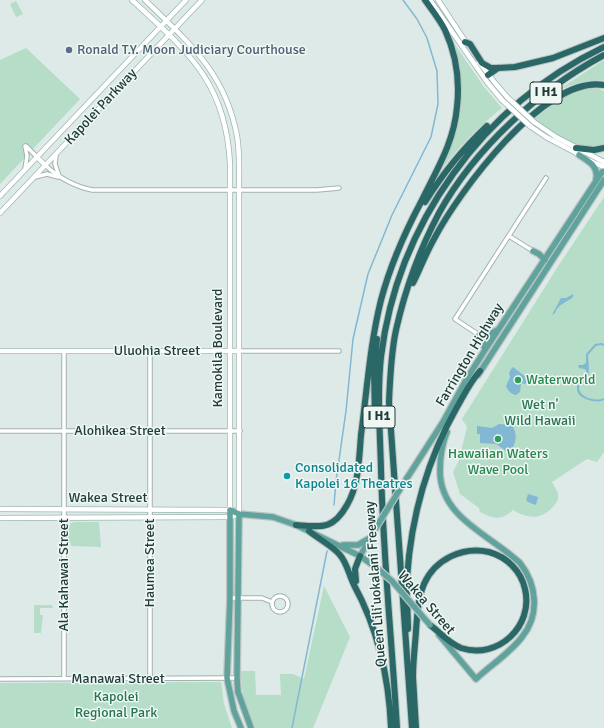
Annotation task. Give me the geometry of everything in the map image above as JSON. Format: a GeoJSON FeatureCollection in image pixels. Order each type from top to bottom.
{"type":"FeatureCollection","features":[{"type":"Feature","properties":{"kind":"highway"},"geometry":{"type":"LineString","coordinates":[[296,525],[322,527],[330,525],[338,519],[352,496],[358,469],[370,353],[376,319],[386,282],[405,233],[444,158],[453,131],[458,93],[456,66],[445,29],[425,0]]}},
{"type":"Feature","properties":{"kind":"highway"},"geometry":{"type":"LineString","coordinates":[[465,42],[470,44],[482,63],[491,68],[498,68],[515,67],[553,58],[604,38]]}},
{"type":"Feature","properties":{"kind":"highway","name":"Queen Liliʻuokalani Freeway"},"geometry":{"type":"LineString","coordinates":[[397,728],[382,499],[379,417],[380,378],[385,333],[398,282],[421,225],[438,195],[470,150],[506,112],[554,76],[604,47]]}},
{"type":"Feature","properties":{"kind":"highway","name":"Queen Liliʻuokalani Freeway"},"geometry":{"type":"LineString","coordinates":[[412,728],[389,402],[391,361],[402,306],[426,239],[440,212],[472,165],[507,127],[542,96],[570,76],[604,55]]}},
{"type":"Feature","properties":{"kind":"highway"},"geometry":{"type":"LineString","coordinates":[[488,75],[498,68]]}},
{"type":"Feature","properties":{"kind":"highway"},"geometry":{"type":"LineString","coordinates":[[402,306],[434,239],[444,222],[481,168],[500,146],[555,98],[579,88],[594,84],[604,85]]}},
{"type":"Feature","properties":{"kind":"highway"},"geometry":{"type":"LineString","coordinates":[[405,233],[437,182],[465,147],[493,120],[506,112]]}},
{"type":"Feature","properties":{"kind":"highway"},"geometry":{"type":"LineString","coordinates":[[576,148],[594,150],[604,148]]}},
{"type":"Feature","properties":{"kind":"highway"},"geometry":{"type":"LineString","coordinates":[[382,499],[377,462],[374,370],[386,282]]}},
{"type":"Feature","properties":{"kind":"highway"},"geometry":{"type":"LineString","coordinates":[[407,671],[407,579],[412,537],[419,499],[440,438],[460,401],[480,371]]}},
{"type":"Feature","properties":{"kind":"highway"},"geometry":{"type":"LineString","coordinates":[[309,531],[340,555],[357,589],[373,627],[383,662],[388,690],[391,728]]}},
{"type":"Feature","properties":{"kind":"highway"},"geometry":{"type":"LineString","coordinates":[[416,728],[413,675],[417,619],[423,588],[430,573],[438,564],[452,555],[476,550],[493,553],[503,558],[520,575],[527,597],[525,614],[514,635],[500,645],[483,650],[465,649],[449,642],[430,625]]}},
{"type":"Feature","properties":{"kind":"highway"},"geometry":{"type":"LineString","coordinates":[[357,589],[354,569],[360,556]]}},
{"type":"Feature","properties":{"kind":"main road","name":"Kamokila Boulevard"},"geometry":{"type":"LineString","coordinates":[[132,0],[183,48],[203,74],[216,98],[224,118],[227,134],[230,164],[230,598],[227,678],[234,710],[241,728]]}},
{"type":"Feature","properties":{"kind":"main road","name":"Kamokila Boulevard"},"geometry":{"type":"LineString","coordinates":[[145,0],[175,29],[210,68],[227,101],[237,136],[239,190],[240,431],[237,678],[238,692],[251,728]]}},
{"type":"Feature","properties":{"kind":"main road","name":"Kapolei Parkway"},"geometry":{"type":"LineString","coordinates":[[0,196],[186,0]]}},
{"type":"Feature","properties":{"kind":"main road","name":"Kapolei Parkway"},"geometry":{"type":"LineString","coordinates":[[0,213],[202,0]]}},
{"type":"Feature","properties":{"kind":"main road"},"geometry":{"type":"LineString","coordinates":[[430,0],[487,82],[502,100],[552,141],[604,167]]}},
{"type":"Feature","properties":{"kind":"main road"},"geometry":{"type":"LineString","coordinates":[[438,0],[488,75],[532,124],[604,162]]}},
{"type":"Feature","properties":{"kind":"main road"},"geometry":{"type":"LineString","coordinates":[[579,155],[595,167],[597,176],[595,182]]}},
{"type":"Feature","properties":{"kind":"main road"},"geometry":{"type":"LineString","coordinates":[[37,157],[46,165]]}},
{"type":"Feature","properties":{"kind":"main road","name":"Farrington Highway"},"geometry":{"type":"LineString","coordinates":[[360,556],[443,422],[466,380],[544,259],[595,182],[604,171]]}},
{"type":"Feature","properties":{"kind":"main road","name":"Farrington Highway"},"geometry":{"type":"LineString","coordinates":[[476,679],[517,643],[525,633],[532,617],[535,599],[529,577],[520,563],[462,518],[452,507],[443,490],[440,477],[440,464],[443,445],[452,421],[470,388],[478,378],[480,371],[604,180]]}},
{"type":"Feature","properties":{"kind":"main road"},"geometry":{"type":"LineString","coordinates":[[539,254],[553,246]]}},
{"type":"Feature","properties":{"kind":"main road"},"geometry":{"type":"LineString","coordinates":[[533,251],[544,259],[545,270]]}},
{"type":"Feature","properties":{"kind":"main road"},"geometry":{"type":"LineString","coordinates":[[533,251],[538,259],[538,269]]}},
{"type":"Feature","properties":{"kind":"main road"},"geometry":{"type":"LineString","coordinates":[[479,335],[490,335],[499,330]]}},
{"type":"Feature","properties":{"kind":"main road"},"geometry":{"type":"LineString","coordinates":[[479,335],[486,350]]}},
{"type":"Feature","properties":{"kind":"main road","name":"Uluohia Street"},"geometry":{"type":"LineString","coordinates":[[0,351],[239,351]]}},
{"type":"Feature","properties":{"kind":"main road","name":"Wakea Street"},"geometry":{"type":"LineString","coordinates":[[0,510],[230,510],[239,514],[273,517],[296,525],[338,544],[378,568],[392,581],[476,679]]}},
{"type":"Feature","properties":{"kind":"main road","name":"Wakea Street"},"geometry":{"type":"LineString","coordinates":[[0,518],[230,517],[239,514]]}},
{"type":"Feature","properties":{"kind":"main road"},"geometry":{"type":"LineString","coordinates":[[338,544],[358,545],[371,536]]}},
{"type":"Feature","properties":{"kind":"street"},"geometry":{"type":"LineString","coordinates":[[25,169],[27,156],[25,146],[37,157]]}},
{"type":"Feature","properties":{"kind":"street"},"geometry":{"type":"LineString","coordinates":[[56,154],[55,168],[61,178]]}},
{"type":"Feature","properties":{"kind":"street"},"geometry":{"type":"LineString","coordinates":[[46,165],[61,178],[75,186],[92,190],[317,190],[339,188]]}},
{"type":"Feature","properties":{"kind":"street"},"geometry":{"type":"LineString","coordinates":[[33,178],[47,174],[61,178]]}},
{"type":"Feature","properties":{"kind":"street"},"geometry":{"type":"LineString","coordinates":[[479,335],[455,319],[546,178]]}},
{"type":"Feature","properties":{"kind":"street"},"geometry":{"type":"LineString","coordinates":[[509,236],[533,251]]}},
{"type":"Feature","properties":{"kind":"street","name":"Ala Kahawai Street"},"geometry":{"type":"LineString","coordinates":[[64,351],[64,679]]}},
{"type":"Feature","properties":{"kind":"street","name":"Haumea Street"},"geometry":{"type":"LineString","coordinates":[[150,351],[150,679]]}},
{"type":"Feature","properties":{"kind":"street","name":"Uluohia Street"},"geometry":{"type":"LineString","coordinates":[[239,351],[339,351]]}},
{"type":"Feature","properties":{"kind":"street","name":"Alohikea Street"},"geometry":{"type":"LineString","coordinates":[[0,431],[240,431]]}},
{"type":"Feature","properties":{"kind":"street"},"geometry":{"type":"LineString","coordinates":[[282,595],[286,598],[288,606],[286,610],[278,612],[274,609],[272,602],[275,596],[282,595]]}},
{"type":"Feature","properties":{"kind":"street"},"geometry":{"type":"LineString","coordinates":[[230,598],[262,598],[272,602]]}},
{"type":"Feature","properties":{"kind":"street","name":"Manawai Street"},"geometry":{"type":"LineString","coordinates":[[0,680],[237,678]]}},
{"type":"Feature","properties":{"kind":"green space"},"geometry":{"type":"Polygon","coordinates":[[[16,1],[23,14],[16,17],[10,4],[16,1]]]}},
{"type":"Feature","properties":{"kind":"green space"},"geometry":{"type":"Polygon","coordinates":[[[449,36],[484,87],[502,108],[468,138],[439,173],[459,98],[449,36]]]}},
{"type":"Feature","properties":{"kind":"green space"},"geometry":{"type":"Polygon","coordinates":[[[26,48],[80,99],[0,184],[0,60],[26,48]]]}},
{"type":"Feature","properties":{"kind":"green space"},"geometry":{"type":"Polygon","coordinates":[[[604,60],[604,81],[585,82],[555,92],[604,60]]]}},
{"type":"Feature","properties":{"kind":"green space"},"geometry":{"type":"Polygon","coordinates":[[[587,89],[599,89],[604,91],[604,145],[585,147],[575,145],[557,136],[532,120],[562,98],[587,89]]]}},
{"type":"Feature","properties":{"kind":"green space","name":"Wet n' Wild Hawaii"},"geometry":{"type":"Polygon","coordinates":[[[604,197],[604,452],[597,462],[587,459],[552,482],[558,493],[558,500],[548,511],[543,514],[532,517],[520,514],[513,510],[505,516],[497,518],[489,516],[480,512],[479,508],[460,494],[453,472],[459,460],[467,427],[462,419],[557,268],[604,197]]]}},
{"type":"Feature","properties":{"kind":"green space"},"geometry":{"type":"Polygon","coordinates":[[[99,522],[101,547],[71,546],[71,543],[68,543],[68,527],[71,523],[99,522]]]}},
{"type":"Feature","properties":{"kind":"green space"},"geometry":{"type":"Polygon","coordinates":[[[324,586],[350,637],[313,728],[255,728],[244,702],[240,671],[255,671],[256,695],[281,695],[280,674],[293,674],[304,679],[324,586]]]}},
{"type":"Feature","properties":{"kind":"green space"},"geometry":{"type":"Polygon","coordinates":[[[34,605],[52,605],[53,608],[40,608],[40,615],[43,615],[41,633],[34,633],[34,605]]]}},
{"type":"Feature","properties":{"kind":"green space","name":"Kapolei Regional Park"},"geometry":{"type":"Polygon","coordinates":[[[221,682],[224,704],[232,728],[0,728],[0,683],[221,682]]]}},
{"type":"Feature","properties":{"kind":"water"},"geometry":{"type":"Polygon","coordinates":[[[573,294],[573,297],[560,306],[552,315],[561,298],[566,298],[573,294]]]}},
{"type":"Feature","properties":{"kind":"water"},"geometry":{"type":"Polygon","coordinates":[[[602,343],[604,346],[596,346],[588,355],[588,375],[580,385],[579,389],[580,392],[586,397],[597,400],[604,398],[604,400],[601,401],[592,401],[580,396],[578,393],[578,384],[587,373],[585,369],[579,368],[578,365],[583,365],[586,363],[586,354],[595,344],[602,343]]]}},
{"type":"Feature","properties":{"kind":"water","name":"Waterworld"},"geometry":{"type":"Polygon","coordinates":[[[513,367],[527,378],[528,382],[525,384],[521,383],[520,392],[516,395],[510,392],[506,386],[510,377],[509,373],[513,367]]]}},
{"type":"Feature","properties":{"kind":"water","name":"Hawaiian Waters Wave Pool"},"geometry":{"type":"Polygon","coordinates":[[[499,424],[512,425],[514,429],[516,438],[511,451],[506,451],[496,444],[480,443],[480,434],[477,434],[477,426],[492,428],[499,424]]]}},
{"type":"Feature","properties":{"kind":"water"},"geometry":{"type":"Polygon","coordinates":[[[528,494],[538,497],[536,505],[526,500],[528,494]]]}},
{"type":"Feature","properties":{"kind":"waterway"},"geometry":{"type":"LineString","coordinates":[[334,505],[346,411],[353,339],[368,274],[392,215],[431,137],[438,104],[437,71],[427,38],[417,19],[403,0]]}},
{"type":"Feature","properties":{"kind":"waterway"},"geometry":{"type":"LineString","coordinates":[[292,728],[327,551]]}},
{"type":"Feature","properties":{"kind":"place","name":"Ronald T.Y. Moon Judiciary Courthouse"},"geometry":{"type":"Point","coordinates":[69,50]}},
{"type":"Feature","properties":{"kind":"place","name":"Waterworld"},"geometry":{"type":"Point","coordinates":[518,380]}},
{"type":"Feature","properties":{"kind":"place","name":"Hawaiian Waters Wave Pool"},"geometry":{"type":"Point","coordinates":[498,439]}},
{"type":"Feature","properties":{"kind":"place","name":"Consolidated Kapolei 16 Theatres"},"geometry":{"type":"Point","coordinates":[287,476]}}]}
